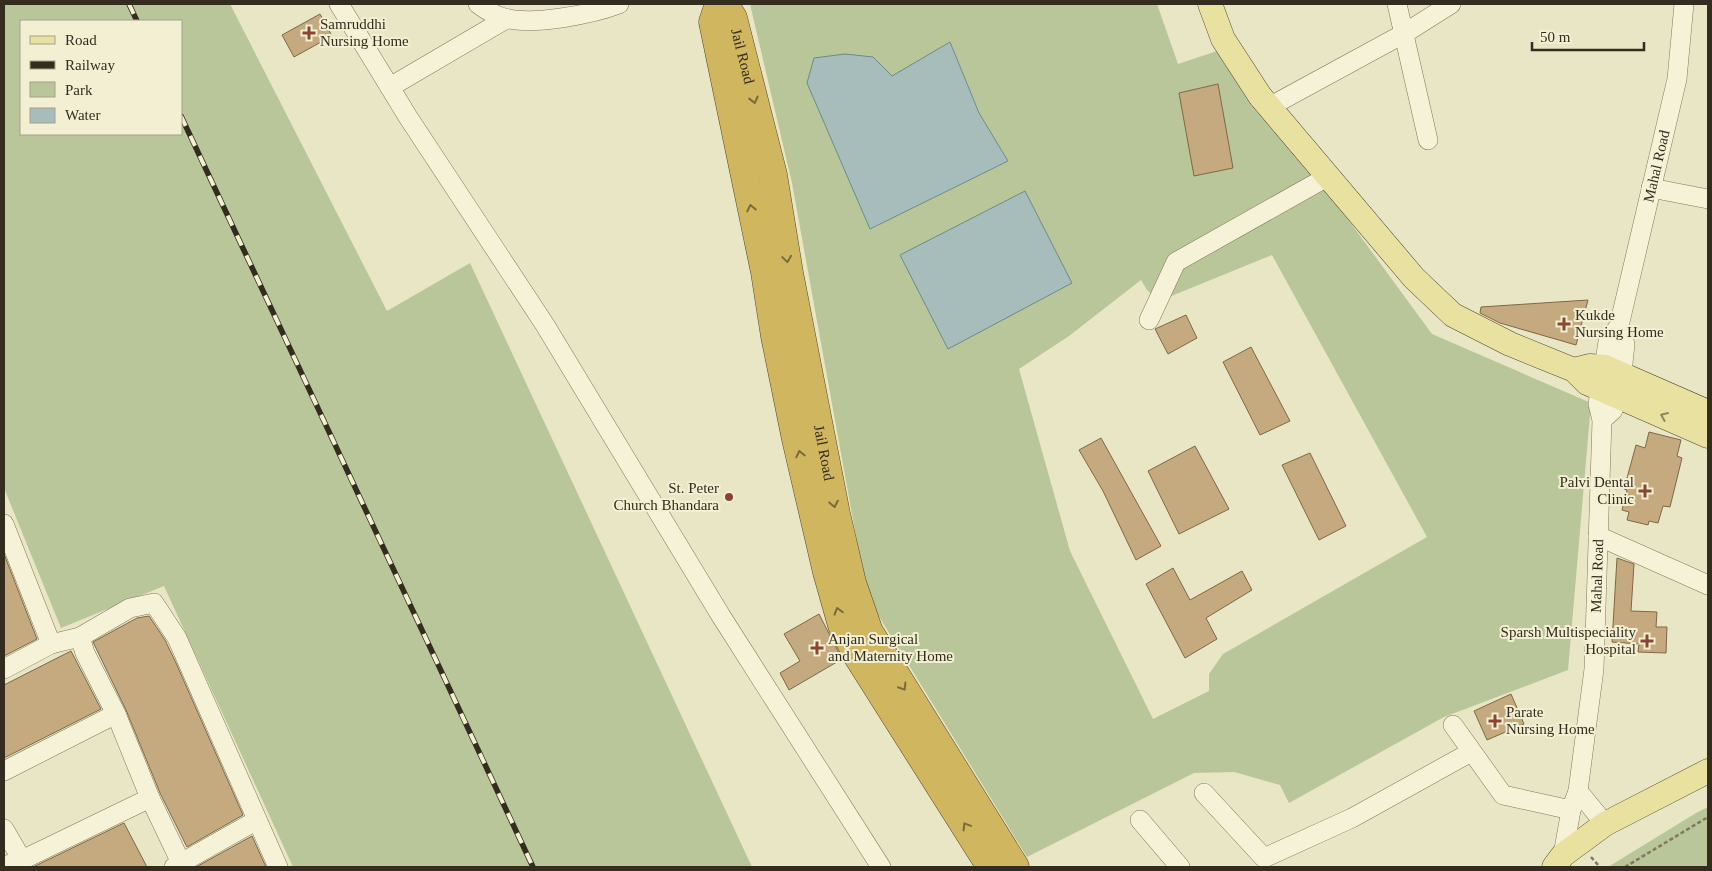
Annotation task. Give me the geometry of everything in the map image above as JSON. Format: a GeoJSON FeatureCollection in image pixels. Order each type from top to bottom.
{"type":"FeatureCollection","features":[{"type":"Feature","properties":{"kind":"highway","name":"Jail Road"},"geometry":{"type":"LineString","coordinates":[[719,4],[713,22],[730,110],[765,272],[775,336],[796,439],[827,572],[842,625],[857,654],[991,867]]}},
{"type":"Feature","properties":{"kind":"highway","name":"Jail Road"},"geometry":{"type":"LineString","coordinates":[[724,4],[733,18],[773,175],[788,273],[836,514],[852,583],[869,632],[1015,867]]}},
{"type":"Feature","properties":{"kind":"main road"},"geometry":{"type":"LineString","coordinates":[[1210,4],[1223,39],[1269,107],[1327,178],[1414,278],[1452,315],[1510,344],[1574,370],[1590,366],[1611,381],[1708,436]]}},
{"type":"Feature","properties":{"kind":"main road"},"geometry":{"type":"LineString","coordinates":[[1611,381],[1708,412]]}},
{"type":"Feature","properties":{"kind":"main road"},"geometry":{"type":"LineString","coordinates":[[1558,861],[1605,824],[1708,771]]}},
{"type":"Feature","properties":{"kind":"street"},"geometry":{"type":"LineString","coordinates":[[339,4],[390,87],[546,326],[721,616],[881,867]]}},
{"type":"Feature","properties":{"kind":"street"},"geometry":{"type":"LineString","coordinates":[[478,4],[506,19],[534,20],[597,12],[619,4]]}},
{"type":"Feature","properties":{"kind":"street"},"geometry":{"type":"LineString","coordinates":[[1397,4],[1428,140]]}},
{"type":"Feature","properties":{"kind":"street"},"geometry":{"type":"LineString","coordinates":[[1269,107],[1405,33],[1451,4]]}},
{"type":"Feature","properties":{"kind":"street","name":"Mahal Road"},"geometry":{"type":"LineString","coordinates":[[1558,861],[1571,810],[1578,791],[1594,669],[1602,420],[1613,410],[1608,342],[1619,326],[1677,79],[1684,4]]}},
{"type":"Feature","properties":{"kind":"street"},"geometry":{"type":"LineString","coordinates":[[390,87],[506,19]]}},
{"type":"Feature","properties":{"kind":"street"},"geometry":{"type":"LineString","coordinates":[[1149,320],[1176,262],[1327,178]]}},
{"type":"Feature","properties":{"kind":"street"},"geometry":{"type":"LineString","coordinates":[[1651,188],[1708,199]]}},
{"type":"Feature","properties":{"kind":"street"},"geometry":{"type":"LineString","coordinates":[[4,524],[51,644]]}},
{"type":"Feature","properties":{"kind":"street"},"geometry":{"type":"LineString","coordinates":[[1598,536],[1708,585]]}},
{"type":"Feature","properties":{"kind":"street"},"geometry":{"type":"LineString","coordinates":[[4,670],[51,644],[80,637],[130,608],[154,603],[177,638],[278,867]]}},
{"type":"Feature","properties":{"kind":"street"},"geometry":{"type":"LineString","coordinates":[[80,637],[85,653],[116,714],[180,866],[257,820]]}},
{"type":"Feature","properties":{"kind":"street"},"geometry":{"type":"LineString","coordinates":[[4,771],[116,714]]}},
{"type":"Feature","properties":{"kind":"street"},"geometry":{"type":"LineString","coordinates":[[1453,725],[1503,795],[1571,810]]}},
{"type":"Feature","properties":{"kind":"street"},"geometry":{"type":"LineString","coordinates":[[1204,793],[1268,863],[1471,752]]}},
{"type":"Feature","properties":{"kind":"street"},"geometry":{"type":"LineString","coordinates":[[1578,791],[1605,824]]}},
{"type":"Feature","properties":{"kind":"street"},"geometry":{"type":"LineString","coordinates":[[4,829],[13,863],[150,798]]}},
{"type":"Feature","properties":{"kind":"street"},"geometry":{"type":"LineString","coordinates":[[1140,820],[1180,867]]}},
{"type":"Feature","properties":{"kind":"path"},"geometry":{"type":"LineString","coordinates":[[1625,867],[1708,817]]}},
{"type":"Feature","properties":{"kind":"green space"},"geometry":{"type":"Polygon","coordinates":[[[4,4],[230,4],[387,311],[470,263],[752,867],[293,867],[164,586],[61,628],[4,488],[4,4]]]}},
{"type":"Feature","properties":{"kind":"green space"},"geometry":{"type":"Polygon","coordinates":[[[750,4],[1157,4],[1178,64],[1223,49],[1432,334],[1591,403],[1568,670],[1444,717],[1289,803],[1280,785],[1234,772],[1194,773],[1027,857],[867,597],[792,183],[750,4]],[[950,42],[870,229],[1008,161],[979,113],[950,42]],[[1272,255],[1159,301],[1147,290],[1141,280],[1069,336],[1019,369],[1070,551],[1153,719],[1209,691],[1209,674],[1223,654],[1427,537],[1272,255]]]}},
{"type":"Feature","properties":{"kind":"green space"},"geometry":{"type":"Polygon","coordinates":[[[1708,807],[1708,867],[1608,867],[1696,813],[1708,807]]]}},
{"type":"Feature","properties":{"kind":"water"},"geometry":{"type":"Polygon","coordinates":[[[950,42],[979,113],[1008,161],[870,229],[807,83],[814,58],[845,54],[873,57],[892,76],[950,42]]]}},
{"type":"Feature","properties":{"kind":"water"},"geometry":{"type":"Polygon","coordinates":[[[1025,191],[1072,283],[948,349],[900,255],[1025,191]]]}},
{"type":"Feature","properties":{"kind":"building"},"geometry":{"type":"Polygon","coordinates":[[[320,14],[332,36],[294,57],[282,35],[320,14]]]}},
{"type":"Feature","properties":{"kind":"building"},"geometry":{"type":"Polygon","coordinates":[[[1218,84],[1233,168],[1194,176],[1179,93],[1218,84]]]}},
{"type":"Feature","properties":{"kind":"building"},"geometry":{"type":"Polygon","coordinates":[[[1588,300],[1576,345],[1500,323],[1480,313],[1481,307],[1588,300]]]}},
{"type":"Feature","properties":{"kind":"building"},"geometry":{"type":"Polygon","coordinates":[[[1186,315],[1197,338],[1168,354],[1155,329],[1186,315]]]}},
{"type":"Feature","properties":{"kind":"building"},"geometry":{"type":"Polygon","coordinates":[[[1251,347],[1290,421],[1260,435],[1223,362],[1251,347]]]}},
{"type":"Feature","properties":{"kind":"building"},"geometry":{"type":"Polygon","coordinates":[[[1649,432],[1681,440],[1677,456],[1682,458],[1670,507],[1663,506],[1658,523],[1649,521],[1648,525],[1627,520],[1629,512],[1622,510],[1627,490],[1624,489],[1636,445],[1645,448],[1649,432]]]}},
{"type":"Feature","properties":{"kind":"building"},"geometry":{"type":"Polygon","coordinates":[[[1101,438],[1161,546],[1136,560],[1103,491],[1079,450],[1101,438]]]}},
{"type":"Feature","properties":{"kind":"building"},"geometry":{"type":"Polygon","coordinates":[[[1195,446],[1229,509],[1179,534],[1148,471],[1195,446]]]}},
{"type":"Feature","properties":{"kind":"building"},"geometry":{"type":"Polygon","coordinates":[[[1310,453],[1346,526],[1319,540],[1282,465],[1310,453]]]}},
{"type":"Feature","properties":{"kind":"building"},"geometry":{"type":"Polygon","coordinates":[[[4,554],[37,639],[4,656],[4,554]]]}},
{"type":"Feature","properties":{"kind":"building"},"geometry":{"type":"Polygon","coordinates":[[[1617,558],[1634,564],[1631,611],[1657,612],[1656,627],[1667,627],[1666,653],[1638,652],[1639,644],[1612,642],[1617,558]]]}},
{"type":"Feature","properties":{"kind":"building"},"geometry":{"type":"Polygon","coordinates":[[[1173,568],[1190,600],[1242,571],[1252,590],[1206,618],[1217,639],[1185,658],[1146,584],[1173,568]]]}},
{"type":"Feature","properties":{"kind":"building"},"geometry":{"type":"Polygon","coordinates":[[[819,614],[842,659],[789,690],[780,673],[800,661],[784,634],[819,614]]]}},
{"type":"Feature","properties":{"kind":"building"},"geometry":{"type":"Polygon","coordinates":[[[149,616],[165,640],[176,663],[243,815],[187,847],[160,793],[126,710],[93,642],[137,618],[149,616]]]}},
{"type":"Feature","properties":{"kind":"building"},"geometry":{"type":"Polygon","coordinates":[[[71,651],[101,709],[4,758],[4,685],[71,651]]]}},
{"type":"Feature","properties":{"kind":"building"},"geometry":{"type":"Polygon","coordinates":[[[1511,694],[1524,724],[1487,740],[1474,711],[1511,694]]]}},
{"type":"Feature","properties":{"kind":"building"},"geometry":{"type":"Polygon","coordinates":[[[124,823],[147,867],[33,867],[124,823]]]}},
{"type":"Feature","properties":{"kind":"building"},"geometry":{"type":"Polygon","coordinates":[[[252,836],[266,867],[196,867],[252,836]]]}},
{"type":"Feature","properties":{"kind":"railway"},"geometry":{"type":"LineString","coordinates":[[129,4],[137,20]]}},
{"type":"Feature","properties":{"kind":"railway"},"geometry":{"type":"LineString","coordinates":[[182,118],[533,867]]}},
{"type":"Feature","properties":{"kind":"place","name":"Samruddhi Nursing Home"},"geometry":{"type":"Point","coordinates":[309,33]}},
{"type":"Feature","properties":{"kind":"place","name":"Kukde Nursing Home"},"geometry":{"type":"Point","coordinates":[1564,324]}},
{"type":"Feature","properties":{"kind":"place","name":"Palvi Dental Clinic"},"geometry":{"type":"Point","coordinates":[1645,491]}},
{"type":"Feature","properties":{"kind":"place","name":"St. Peter Church Bhandara"},"geometry":{"type":"Point","coordinates":[729,497]}},
{"type":"Feature","properties":{"kind":"place","name":"Sparsh Multispeciality Hospital"},"geometry":{"type":"Point","coordinates":[1647,641]}},
{"type":"Feature","properties":{"kind":"place","name":"Anjan Surgical and Maternity Home"},"geometry":{"type":"Point","coordinates":[817,648]}},
{"type":"Feature","properties":{"kind":"place","name":"Parate Nursing Home"},"geometry":{"type":"Point","coordinates":[1495,721]}}]}
